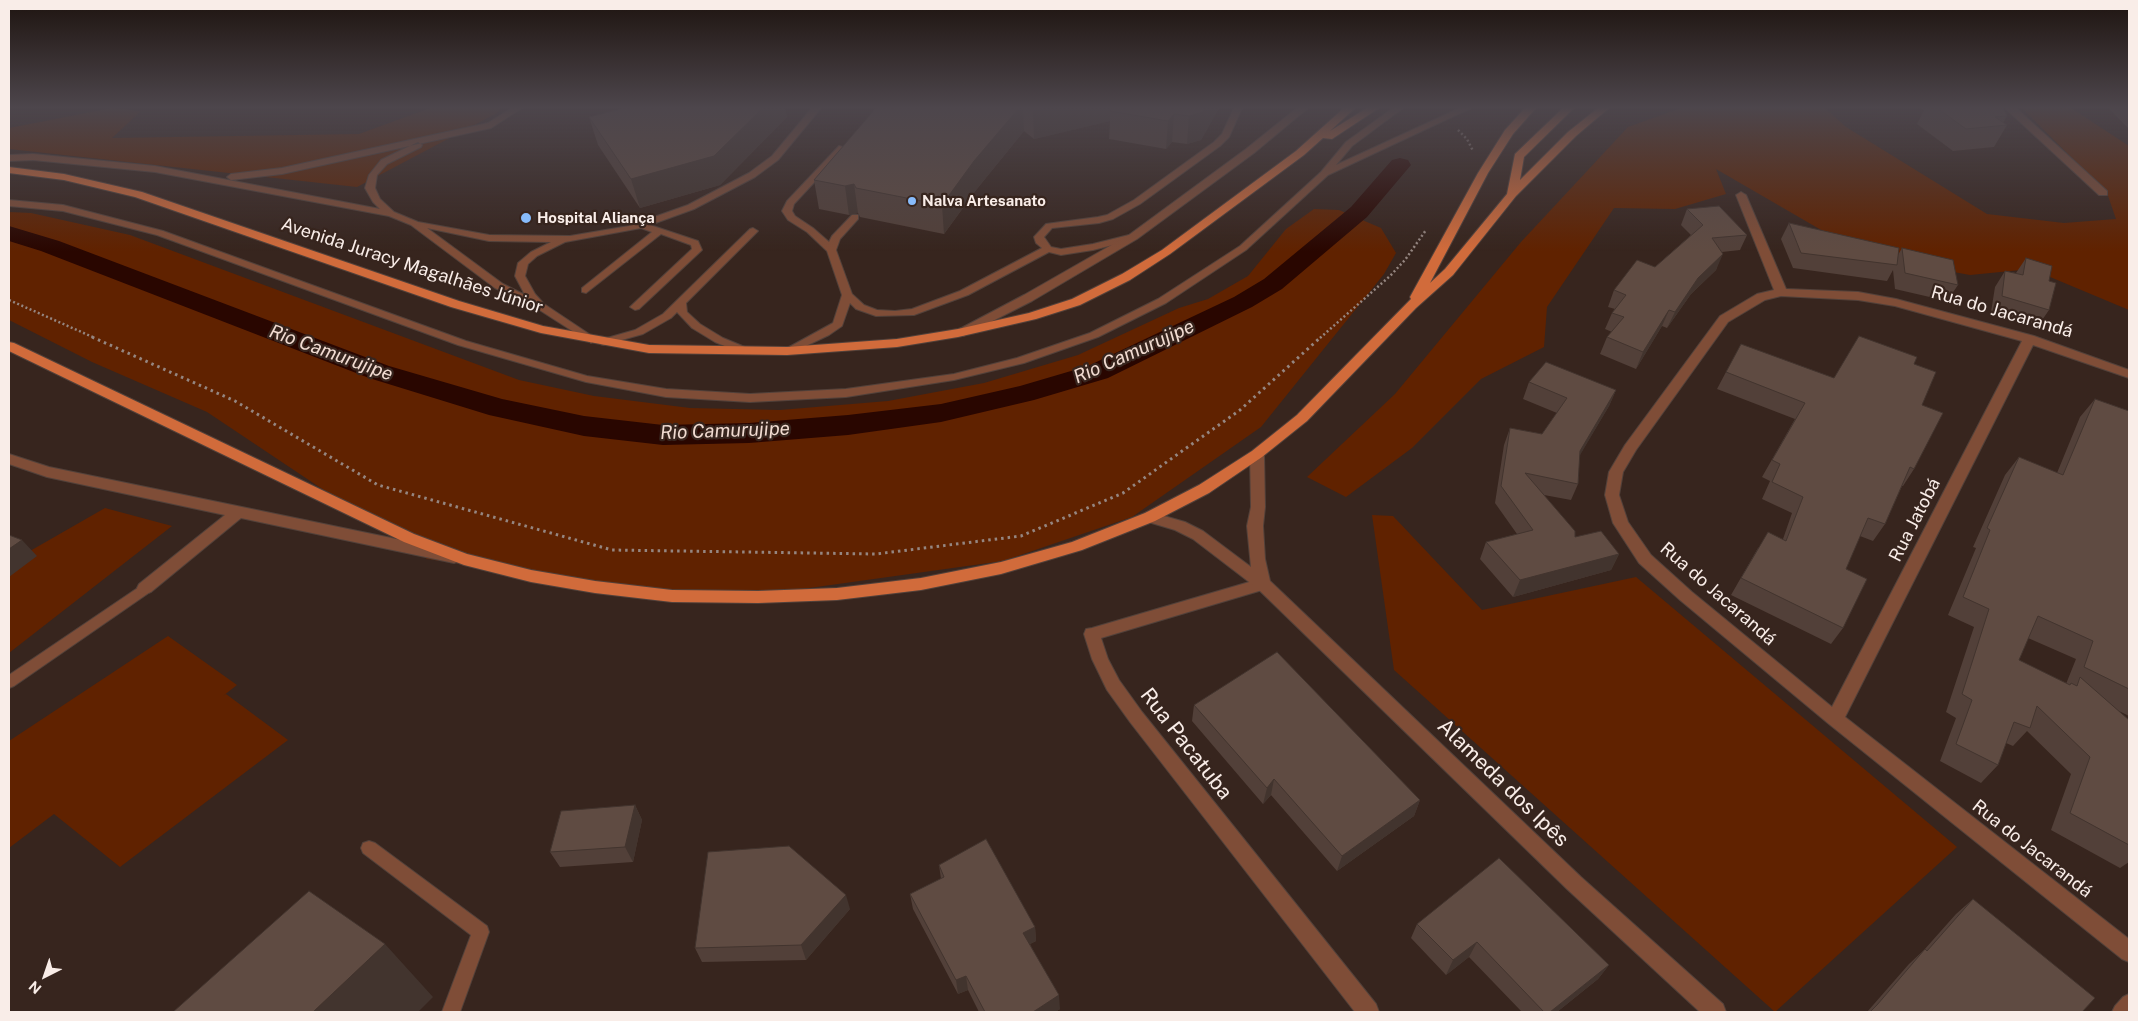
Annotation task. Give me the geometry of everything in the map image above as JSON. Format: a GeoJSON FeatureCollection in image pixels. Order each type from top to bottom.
{"type":"FeatureCollection","features":[{"type":"Feature","properties":{"kind":"main road","name":"Avenida Juracy Magalhães Júnior"},"geometry":{"type":"LineString","coordinates":[[9,170],[64,177],[138,194],[455,304],[541,329],[591,340],[649,348],[748,352],[878,345],[958,333],[1032,316],[1076,302],[1126,277],[1190,235],[1296,156]]}},
{"type":"Feature","properties":{"kind":"main road"},"geometry":{"type":"LineString","coordinates":[[1412,305],[1494,156]]}},
{"type":"Feature","properties":{"kind":"main road"},"geometry":{"type":"LineString","coordinates":[[1512,194],[1519,156]]}},
{"type":"Feature","properties":{"kind":"main road"},"geometry":{"type":"LineString","coordinates":[[9,346],[409,538],[464,559],[531,576],[595,588],[672,596],[758,598],[838,594],[921,584],[1001,568],[1078,546],[1150,517],[1204,489],[1257,454],[1302,418],[1412,305],[1449,272],[1512,194],[1550,156]]}},
{"type":"Feature","properties":{"kind":"street"},"geometry":{"type":"LineString","coordinates":[[958,333],[1028,298],[1133,237],[1244,156]]}},
{"type":"Feature","properties":{"kind":"street"},"geometry":{"type":"LineString","coordinates":[[2062,156],[2103,193]]}},
{"type":"Feature","properties":{"kind":"street"},"geometry":{"type":"LineString","coordinates":[[1742,195],[1782,292]]}},
{"type":"Feature","properties":{"kind":"street","name":"Rua do Jacarandá"},"geometry":{"type":"LineString","coordinates":[[2129,374],[2029,339],[1896,303],[1858,296],[1782,292],[1760,297],[1724,319],[1630,448],[1616,472],[1612,495],[1621,523],[1646,559],[1686,596],[1835,719],[2129,952]]}},
{"type":"Feature","properties":{"kind":"street","name":"Rua Jatobá"},"geometry":{"type":"LineString","coordinates":[[1835,719],[2029,339]]}},
{"type":"Feature","properties":{"kind":"street"},"geometry":{"type":"LineString","coordinates":[[1257,454],[1258,507],[1255,534],[1257,559],[1263,584]]}},
{"type":"Feature","properties":{"kind":"street"},"geometry":{"type":"LineString","coordinates":[[9,459],[47,472],[464,559]]}},
{"type":"Feature","properties":{"kind":"street"},"geometry":{"type":"LineString","coordinates":[[145,588],[237,513]]}},
{"type":"Feature","properties":{"kind":"street","name":"Alameda dos Ipês"},"geometry":{"type":"LineString","coordinates":[[1150,517],[1180,526],[1198,535],[1263,584],[1567,876],[1715,1012]]}},
{"type":"Feature","properties":{"kind":"street","name":"Rua Pacatuba"},"geometry":{"type":"LineString","coordinates":[[1263,584],[1092,634],[1100,659],[1113,686],[1368,1012]]}},
{"type":"Feature","properties":{"kind":"lane"},"geometry":{"type":"LineString","coordinates":[[204,177],[254,176],[348,156]]}},
{"type":"Feature","properties":{"kind":"lane"},"geometry":{"type":"LineString","coordinates":[[391,214],[376,200],[370,188],[373,175],[384,162],[395,156]]}},
{"type":"Feature","properties":{"kind":"lane"},"geometry":{"type":"LineString","coordinates":[[591,340],[542,306],[531,296],[520,276],[523,263],[549,246],[570,239],[642,225],[691,208],[752,175],[777,156]]}},
{"type":"Feature","properties":{"kind":"lane"},"geometry":{"type":"LineString","coordinates":[[835,156],[790,203],[787,211],[791,218],[818,236],[831,250],[847,295],[860,307],[876,313],[914,312],[964,293],[1048,249]]}},
{"type":"Feature","properties":{"kind":"lane"},"geometry":{"type":"LineString","coordinates":[[1133,237],[1074,251],[1061,252],[1048,249],[1041,243],[1039,237],[1049,226],[1110,217],[1137,202],[1201,156]]}},
{"type":"Feature","properties":{"kind":"lane"},"geometry":{"type":"LineString","coordinates":[[9,203],[63,208],[160,233],[462,344],[586,379],[666,393],[750,398],[846,393],[954,377],[1020,361],[1094,335],[1162,301],[1242,248],[1324,174],[1339,156]]}},
{"type":"Feature","properties":{"kind":"lane"},"geometry":{"type":"LineString","coordinates":[[1324,174],[1363,156]]}},
{"type":"Feature","properties":{"kind":"lane"},"geometry":{"type":"LineString","coordinates":[[9,158],[33,157],[93,162],[204,177],[391,214],[414,223],[489,238],[570,239]]}},
{"type":"Feature","properties":{"kind":"lane"},"geometry":{"type":"LineString","coordinates":[[831,250],[835,238],[855,216]]}},
{"type":"Feature","properties":{"kind":"lane"},"geometry":{"type":"LineString","coordinates":[[414,223],[500,286],[542,306]]}},
{"type":"Feature","properties":{"kind":"lane"},"geometry":{"type":"LineString","coordinates":[[635,307],[697,250],[695,243],[642,225]]}},
{"type":"Feature","properties":{"kind":"lane"},"geometry":{"type":"LineString","coordinates":[[586,290],[659,230]]}},
{"type":"Feature","properties":{"kind":"lane"},"geometry":{"type":"LineString","coordinates":[[604,342],[654,325],[681,304],[753,231]]}},
{"type":"Feature","properties":{"kind":"lane"},"geometry":{"type":"LineString","coordinates":[[787,351],[825,333],[838,324],[843,313],[847,295]]}},
{"type":"Feature","properties":{"kind":"lane"},"geometry":{"type":"LineString","coordinates":[[681,304],[682,312],[696,326],[719,340],[748,352]]}},
{"type":"Feature","properties":{"kind":"lane"},"geometry":{"type":"LineString","coordinates":[[9,682],[145,588]]}},
{"type":"Feature","properties":{"kind":"lane"},"geometry":{"type":"LineString","coordinates":[[369,848],[481,932],[451,1012]]}},
{"type":"Feature","properties":{"kind":"lane"},"geometry":{"type":"LineString","coordinates":[[2121,1012],[2129,1003]]}},
{"type":"Feature","properties":{"kind":"path"},"geometry":{"type":"LineString","coordinates":[[9,300],[235,401],[378,485],[612,550],[876,554],[1021,536],[1123,493],[1240,410],[1390,276],[1405,260],[1428,227]]}},
{"type":"Feature","properties":{"kind":"shaded area"},"geometry":{"type":"Polygon","coordinates":[[[70,156],[416,156],[357,187],[70,156]]]}},
{"type":"Feature","properties":{"kind":"shaded area"},"geometry":{"type":"Polygon","coordinates":[[[1601,156],[1892,156],[1987,214],[2064,223],[2116,219],[2107,193],[2070,156],[2129,156],[2129,310],[2031,269],[1970,275],[1866,256],[1716,169],[1726,194],[1675,209],[1614,208],[1547,307],[1544,347],[1481,379],[1412,448],[1346,497],[1307,477],[1395,394],[1521,242],[1601,156]]]}},
{"type":"Feature","properties":{"kind":"shaded area"},"geometry":{"type":"Polygon","coordinates":[[[1314,209],[1339,210],[1381,228],[1396,253],[1384,274],[1261,427],[1132,517],[1003,561],[723,600],[427,559],[207,412],[92,362],[9,320],[9,212],[31,213],[130,235],[519,380],[594,396],[690,408],[780,410],[888,401],[984,383],[1078,355],[1179,308],[1208,299],[1248,276],[1286,229],[1314,209]]]}},
{"type":"Feature","properties":{"kind":"shaded area"},"geometry":{"type":"Polygon","coordinates":[[[105,508],[172,526],[9,653],[9,563],[105,508]]]}},
{"type":"Feature","properties":{"kind":"shaded area"},"geometry":{"type":"Polygon","coordinates":[[[1372,515],[1393,516],[1482,610],[1636,577],[1957,847],[1775,1012],[1394,670],[1372,515]]]}},
{"type":"Feature","properties":{"kind":"shaded area"},"geometry":{"type":"Polygon","coordinates":[[[168,636],[237,685],[223,696],[226,694],[288,740],[120,867],[54,814],[9,848],[9,741],[168,636]]]}},
{"type":"Feature","properties":{"kind":"building"},"geometry":{"type":"Polygon","coordinates":[[[615,156],[714,156],[714,156],[631,179],[615,156]]]}},
{"type":"Feature","properties":{"kind":"building"},"geometry":{"type":"Polygon","coordinates":[[[835,156],[979,156],[942,205],[856,188],[854,184],[845,186],[814,180],[835,156]]]}},
{"type":"Feature","properties":{"kind":"building"},"geometry":{"type":"Polygon","coordinates":[[[1719,206],[1747,235],[1712,238],[1723,254],[1698,278],[1675,312],[1669,310],[1643,352],[1607,337],[1624,317],[1612,313],[1626,295],[1614,290],[1637,260],[1655,267],[1703,225],[1687,209],[1719,206]]]}},
{"type":"Feature","properties":{"kind":"building"},"geometry":{"type":"Polygon","coordinates":[[[1789,223],[1899,248],[1897,265],[1801,253],[1789,223]]]}},
{"type":"Feature","properties":{"kind":"building"},"geometry":{"type":"Polygon","coordinates":[[[1902,248],[1953,260],[1958,285],[1905,273],[1902,248]]]}},
{"type":"Feature","properties":{"kind":"building"},"geometry":{"type":"Polygon","coordinates":[[[2026,258],[2052,266],[2049,281],[2056,283],[2049,310],[2002,296],[2005,271],[2023,275],[2026,258]]]}},
{"type":"Feature","properties":{"kind":"building"},"geometry":{"type":"Polygon","coordinates":[[[1859,336],[1917,357],[1914,364],[1936,372],[1922,405],[1943,413],[1914,469],[1910,467],[1885,524],[1868,518],[1846,569],[1867,579],[1843,628],[1741,578],[1768,532],[1786,541],[1803,497],[1772,482],[1780,464],[1772,460],[1805,403],[1726,372],[1741,344],[1834,378],[1859,336]]]}},
{"type":"Feature","properties":{"kind":"building"},"geometry":{"type":"Polygon","coordinates":[[[1546,362],[1616,390],[1580,451],[1578,484],[1525,473],[1575,531],[1575,537],[1601,531],[1619,554],[1520,580],[1486,542],[1533,530],[1501,486],[1510,428],[1542,434],[1567,398],[1529,382],[1546,362]]]}},
{"type":"Feature","properties":{"kind":"building"},"geometry":{"type":"Polygon","coordinates":[[[2095,399],[2129,411],[2129,689],[2084,667],[2093,641],[2038,616],[2019,660],[2070,685],[2071,683],[2077,686],[2080,677],[2129,720],[2129,845],[2070,813],[2090,757],[2037,706],[2030,728],[2014,722],[1998,765],[1956,744],[1972,700],[1962,694],[1989,609],[1963,597],[1990,530],[1987,528],[2019,457],[2063,475],[2095,399]]]}},
{"type":"Feature","properties":{"kind":"building"},"geometry":{"type":"Polygon","coordinates":[[[9,535],[22,540],[9,549],[9,535]]]}},
{"type":"Feature","properties":{"kind":"building"},"geometry":{"type":"Polygon","coordinates":[[[1277,652],[1420,800],[1342,856],[1274,779],[1267,788],[1194,705],[1277,652]]]}},
{"type":"Feature","properties":{"kind":"building"},"geometry":{"type":"Polygon","coordinates":[[[635,805],[625,847],[550,852],[561,811],[635,805]]]}},
{"type":"Feature","properties":{"kind":"building"},"geometry":{"type":"Polygon","coordinates":[[[986,839],[1035,927],[1023,933],[1059,995],[1033,1012],[985,1012],[966,976],[956,980],[910,894],[944,877],[939,865],[986,839]]]}},
{"type":"Feature","properties":{"kind":"building"},"geometry":{"type":"Polygon","coordinates":[[[789,846],[846,895],[801,945],[695,948],[708,852],[789,846]]]}},
{"type":"Feature","properties":{"kind":"building"},"geometry":{"type":"Polygon","coordinates":[[[1499,858],[1609,965],[1550,1012],[1544,1012],[1477,942],[1453,960],[1417,924],[1499,858]]]}},
{"type":"Feature","properties":{"kind":"building"},"geometry":{"type":"Polygon","coordinates":[[[309,891],[385,944],[313,1012],[173,1012],[309,891]]]}},
{"type":"Feature","properties":{"kind":"building"},"geometry":{"type":"Polygon","coordinates":[[[1973,899],[2095,998],[2082,1012],[1870,1012],[1925,949],[1927,951],[1973,899]]]}},
{"type":"Feature","properties":{"kind":"waterway","name":"Rio Camurujipe"},"geometry":{"type":"LineString","coordinates":[[9,233],[50,246],[379,372],[499,408],[584,426],[663,435],[749,433],[848,425],[941,413],[1024,394],[1098,372],[1243,302],[1273,284],[1359,212],[1400,165]]}},
{"type":"Feature","properties":{"kind":"place","name":"Nalva Artesanato"},"geometry":{"type":"Point","coordinates":[912,201]}},
{"type":"Feature","properties":{"kind":"place","name":"Hospital Aliança"},"geometry":{"type":"Point","coordinates":[526,218]}}]}
